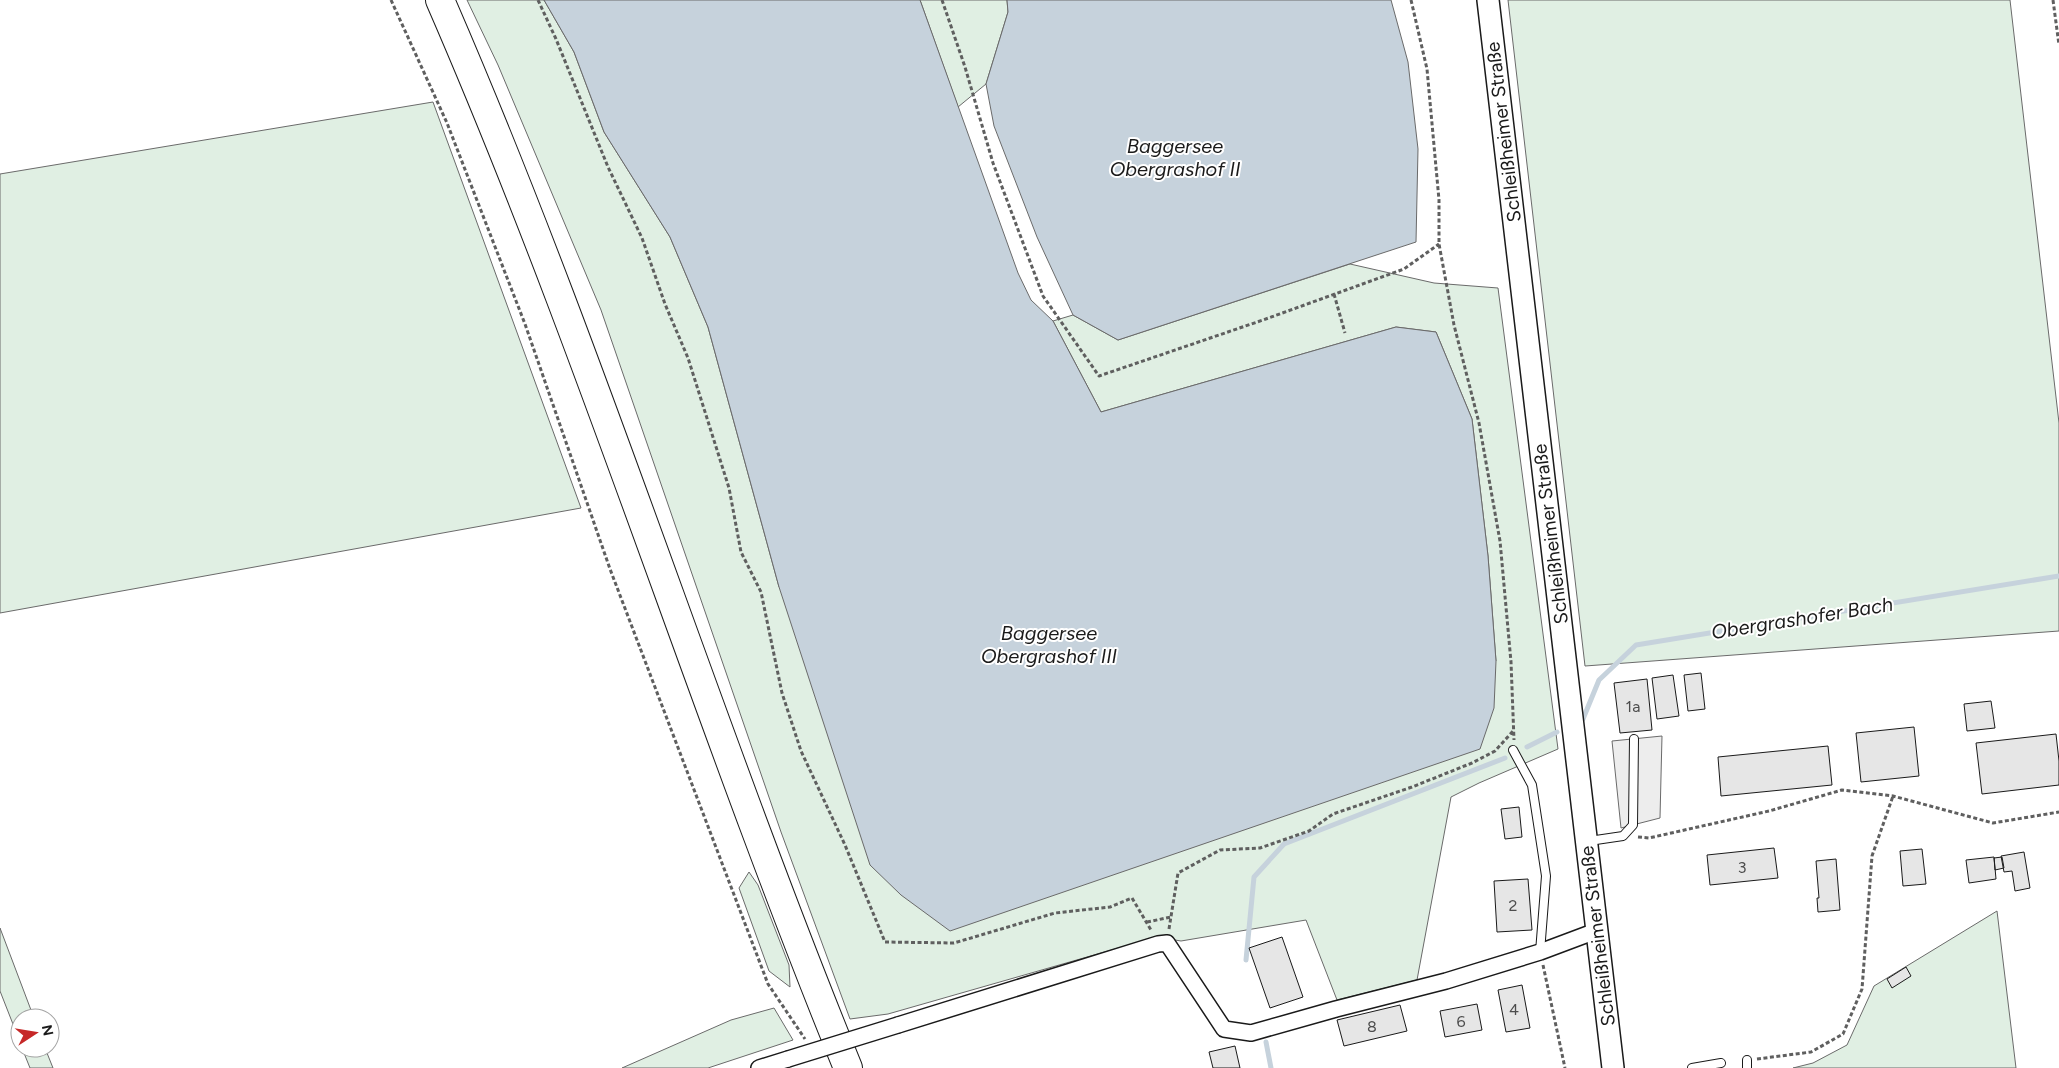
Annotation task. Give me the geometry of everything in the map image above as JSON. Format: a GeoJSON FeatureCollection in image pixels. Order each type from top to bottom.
{"type":"FeatureCollection","features":[{"type":"Feature","properties":{"kind":"highway"},"geometry":{"type":"LineString","coordinates":[[440,0],[482,98],[570,322],[760,842],[848,1068]]}},
{"type":"Feature","properties":{"kind":"main road","name":"Schleißheimer Straße"},"geometry":{"type":"LineString","coordinates":[[1488,0],[1613,1068]]}},
{"type":"Feature","properties":{"kind":"street"},"geometry":{"type":"LineString","coordinates":[[759,1068],[1163,943],[1224,1029],[1251,1033],[1446,981],[1540,952],[1596,931]]}},
{"type":"Feature","properties":{"kind":"lane"},"geometry":{"type":"LineString","coordinates":[[1585,841],[1623,836],[1633,825],[1634,739]]}},
{"type":"Feature","properties":{"kind":"lane"},"geometry":{"type":"LineString","coordinates":[[1513,750],[1532,785],[1546,876],[1540,952]]}},
{"type":"Feature","properties":{"kind":"lane"},"geometry":{"type":"LineString","coordinates":[[1692,1068],[1720,1064]]}},
{"type":"Feature","properties":{"kind":"path"},"geometry":{"type":"LineString","coordinates":[[391,0],[447,123],[525,324],[610,569],[768,984],[805,1039],[807,1046]]}},
{"type":"Feature","properties":{"kind":"path"},"geometry":{"type":"LineString","coordinates":[[538,0],[605,159],[642,238],[665,304],[688,358],[729,488],[741,552],[761,592],[782,693],[799,743],[845,845],[885,942],[954,943],[1055,913],[1110,907],[1132,898],[1163,943]]}},
{"type":"Feature","properties":{"kind":"path"},"geometry":{"type":"LineString","coordinates":[[942,0],[965,67],[993,163],[1043,296],[1099,376],[1404,269],[1439,244]]}},
{"type":"Feature","properties":{"kind":"path"},"geometry":{"type":"LineString","coordinates":[[1411,0],[1427,69],[1439,200],[1439,244],[1454,325],[1479,424],[1500,541],[1511,662],[1515,729],[1513,750]]}},
{"type":"Feature","properties":{"kind":"path"},"geometry":{"type":"LineString","coordinates":[[2054,0],[2059,45]]}},
{"type":"Feature","properties":{"kind":"path"},"geometry":{"type":"LineString","coordinates":[[1334,294],[1345,333]]}},
{"type":"Feature","properties":{"kind":"path"},"geometry":{"type":"LineString","coordinates":[[1163,943],[1171,917],[1178,873],[1220,850],[1260,848],[1309,831],[1333,814],[1412,787],[1472,763],[1495,750],[1515,729]]}},
{"type":"Feature","properties":{"kind":"path"},"geometry":{"type":"LineString","coordinates":[[1623,836],[1648,838],[1768,811],[1842,790],[1893,796],[1993,823],[2059,812]]}},
{"type":"Feature","properties":{"kind":"path"},"geometry":{"type":"LineString","coordinates":[[1747,1064],[1811,1052],[1843,1034],[1862,989],[1872,856],[1893,796]]}},
{"type":"Feature","properties":{"kind":"path"},"geometry":{"type":"LineString","coordinates":[[1147,922],[1171,917]]}},
{"type":"Feature","properties":{"kind":"path"},"geometry":{"type":"LineString","coordinates":[[1540,952],[1565,1068]]}},
{"type":"Feature","properties":{"kind":"green space"},"geometry":{"type":"Polygon","coordinates":[[[467,0],[544,0],[574,52],[604,132],[670,237],[708,327],[779,587],[1496,661],[1488,556],[1472,419],[1436,332],[1396,327],[1101,412],[1053,321],[1073,315],[1118,340],[1350,264],[1434,283],[1498,288],[1558,749],[1451,797],[1417,980],[1337,1000],[1306,920],[1181,941],[1157,937],[888,1014],[850,1019],[781,832],[601,310],[498,65],[467,0]]]}},
{"type":"Feature","properties":{"kind":"green space"},"geometry":{"type":"Polygon","coordinates":[[[920,0],[1007,0],[1008,12],[986,84],[958,107],[920,0]]]}},
{"type":"Feature","properties":{"kind":"green space"},"geometry":{"type":"Polygon","coordinates":[[[1508,0],[2010,0],[2059,423],[2059,631],[1585,666],[1508,0]]]}},
{"type":"Feature","properties":{"kind":"green space"},"geometry":{"type":"Polygon","coordinates":[[[433,102],[581,508],[0,613],[0,174],[433,102]]]}},
{"type":"Feature","properties":{"kind":"green space"},"geometry":{"type":"Polygon","coordinates":[[[749,872],[758,885],[789,965],[790,987],[769,971],[739,888],[749,872]]]}},
{"type":"Feature","properties":{"kind":"green space"},"geometry":{"type":"Polygon","coordinates":[[[1997,911],[2016,1068],[1793,1068],[1813,1063],[1847,1045],[1874,986],[1997,911]]]}},
{"type":"Feature","properties":{"kind":"green space"},"geometry":{"type":"Polygon","coordinates":[[[0,928],[30,1008],[10,1008],[10,1016],[0,991],[0,928]]]}},
{"type":"Feature","properties":{"kind":"green space"},"geometry":{"type":"Polygon","coordinates":[[[774,1008],[793,1040],[708,1068],[622,1068],[731,1020],[774,1008]]]}},
{"type":"Feature","properties":{"kind":"green space"},"geometry":{"type":"Polygon","coordinates":[[[26,1058],[49,1058],[53,1068],[30,1068],[26,1058]]]}},
{"type":"Feature","properties":{"kind":"shaded area"},"geometry":{"type":"Polygon","coordinates":[[[1662,736],[1660,818],[1621,828],[1612,741],[1662,736]]]}},
{"type":"Feature","properties":{"kind":"water","name":"Baggersee Obergrashof III"},"geometry":{"type":"Polygon","coordinates":[[[544,0],[920,0],[1018,273],[1031,300],[1053,321],[1101,412],[1396,327],[1436,332],[1472,419],[1488,556],[1496,661],[1494,708],[1480,749],[950,931],[901,895],[870,865],[779,587],[708,327],[670,237],[604,132],[574,52],[544,0]]]}},
{"type":"Feature","properties":{"kind":"water","name":"Baggersee Obergrashof II"},"geometry":{"type":"Polygon","coordinates":[[[1007,0],[1391,0],[1408,62],[1418,149],[1416,242],[1118,340],[1073,315],[1037,237],[994,126],[986,84],[1008,12],[1007,0]]]}},
{"type":"Feature","properties":{"kind":"building"},"geometry":{"type":"Polygon","coordinates":[[[1701,673],[1705,709],[1688,711],[1684,675],[1701,673]]]}},
{"type":"Feature","properties":{"kind":"building"},"geometry":{"type":"Polygon","coordinates":[[[1673,675],[1679,716],[1657,719],[1652,678],[1673,675]]]}},
{"type":"Feature","properties":{"kind":"building"},"geometry":{"type":"Polygon","coordinates":[[[1647,679],[1652,730],[1620,733],[1614,683],[1647,679]]]}},
{"type":"Feature","properties":{"kind":"building"},"geometry":{"type":"Polygon","coordinates":[[[1991,701],[1995,728],[1967,731],[1964,704],[1991,701]]]}},
{"type":"Feature","properties":{"kind":"building"},"geometry":{"type":"Polygon","coordinates":[[[1914,727],[1919,776],[1861,782],[1856,733],[1914,727]]]}},
{"type":"Feature","properties":{"kind":"building"},"geometry":{"type":"Polygon","coordinates":[[[2056,734],[2059,785],[1982,794],[1976,743],[2056,734]]]}},
{"type":"Feature","properties":{"kind":"building"},"geometry":{"type":"Polygon","coordinates":[[[1828,746],[1832,785],[1721,796],[1718,757],[1828,746]]]}},
{"type":"Feature","properties":{"kind":"building"},"geometry":{"type":"Polygon","coordinates":[[[1519,807],[1522,837],[1505,839],[1501,809],[1519,807]]]}},
{"type":"Feature","properties":{"kind":"building"},"geometry":{"type":"Polygon","coordinates":[[[1774,848],[1778,878],[1710,885],[1707,855],[1774,848]]]}},
{"type":"Feature","properties":{"kind":"building"},"geometry":{"type":"Polygon","coordinates":[[[1922,849],[1926,884],[1903,886],[1900,851],[1922,849]]]}},
{"type":"Feature","properties":{"kind":"building"},"geometry":{"type":"Polygon","coordinates":[[[2024,852],[2030,888],[2015,891],[2012,871],[2004,872],[2001,856],[2024,852]]]}},
{"type":"Feature","properties":{"kind":"building"},"geometry":{"type":"Polygon","coordinates":[[[1994,857],[1996,879],[1969,883],[1966,860],[1994,857]]]}},
{"type":"Feature","properties":{"kind":"building"},"geometry":{"type":"Polygon","coordinates":[[[2002,857],[2004,868],[1995,870],[1994,858],[2002,857]]]}},
{"type":"Feature","properties":{"kind":"building"},"geometry":{"type":"Polygon","coordinates":[[[1836,859],[1840,910],[1818,912],[1817,898],[1819,898],[1816,861],[1836,859]]]}},
{"type":"Feature","properties":{"kind":"building"},"geometry":{"type":"Polygon","coordinates":[[[1528,879],[1532,930],[1497,932],[1494,881],[1528,879]]]}},
{"type":"Feature","properties":{"kind":"building"},"geometry":{"type":"Polygon","coordinates":[[[1282,937],[1303,997],[1270,1008],[1249,948],[1282,937]]]}},
{"type":"Feature","properties":{"kind":"building"},"geometry":{"type":"Polygon","coordinates":[[[1906,967],[1911,976],[1892,988],[1887,979],[1906,967]]]}},
{"type":"Feature","properties":{"kind":"building"},"geometry":{"type":"Polygon","coordinates":[[[1522,985],[1530,1028],[1506,1032],[1498,990],[1522,985]]]}},
{"type":"Feature","properties":{"kind":"building"},"geometry":{"type":"Polygon","coordinates":[[[1477,1004],[1482,1030],[1445,1037],[1440,1011],[1477,1004]]]}},
{"type":"Feature","properties":{"kind":"building"},"geometry":{"type":"Polygon","coordinates":[[[1400,1005],[1407,1031],[1344,1046],[1337,1020],[1400,1005]]]}},
{"type":"Feature","properties":{"kind":"building"},"geometry":{"type":"Polygon","coordinates":[[[1235,1046],[1240,1068],[1213,1068],[1209,1052],[1235,1046]]]}},
{"type":"Feature","properties":{"kind":"waterway","name":"Obergrashofer Bach"},"geometry":{"type":"LineString","coordinates":[[1583,719],[1599,680],[1636,645],[2059,576]]}},
{"type":"Feature","properties":{"kind":"waterway"},"geometry":{"type":"LineString","coordinates":[[1527,747],[1557,732]]}},
{"type":"Feature","properties":{"kind":"waterway"},"geometry":{"type":"LineString","coordinates":[[1246,960],[1254,877],[1284,844],[1505,758]]}},
{"type":"Feature","properties":{"kind":"waterway"},"geometry":{"type":"LineString","coordinates":[[1266,1042],[1271,1068]]}}]}
